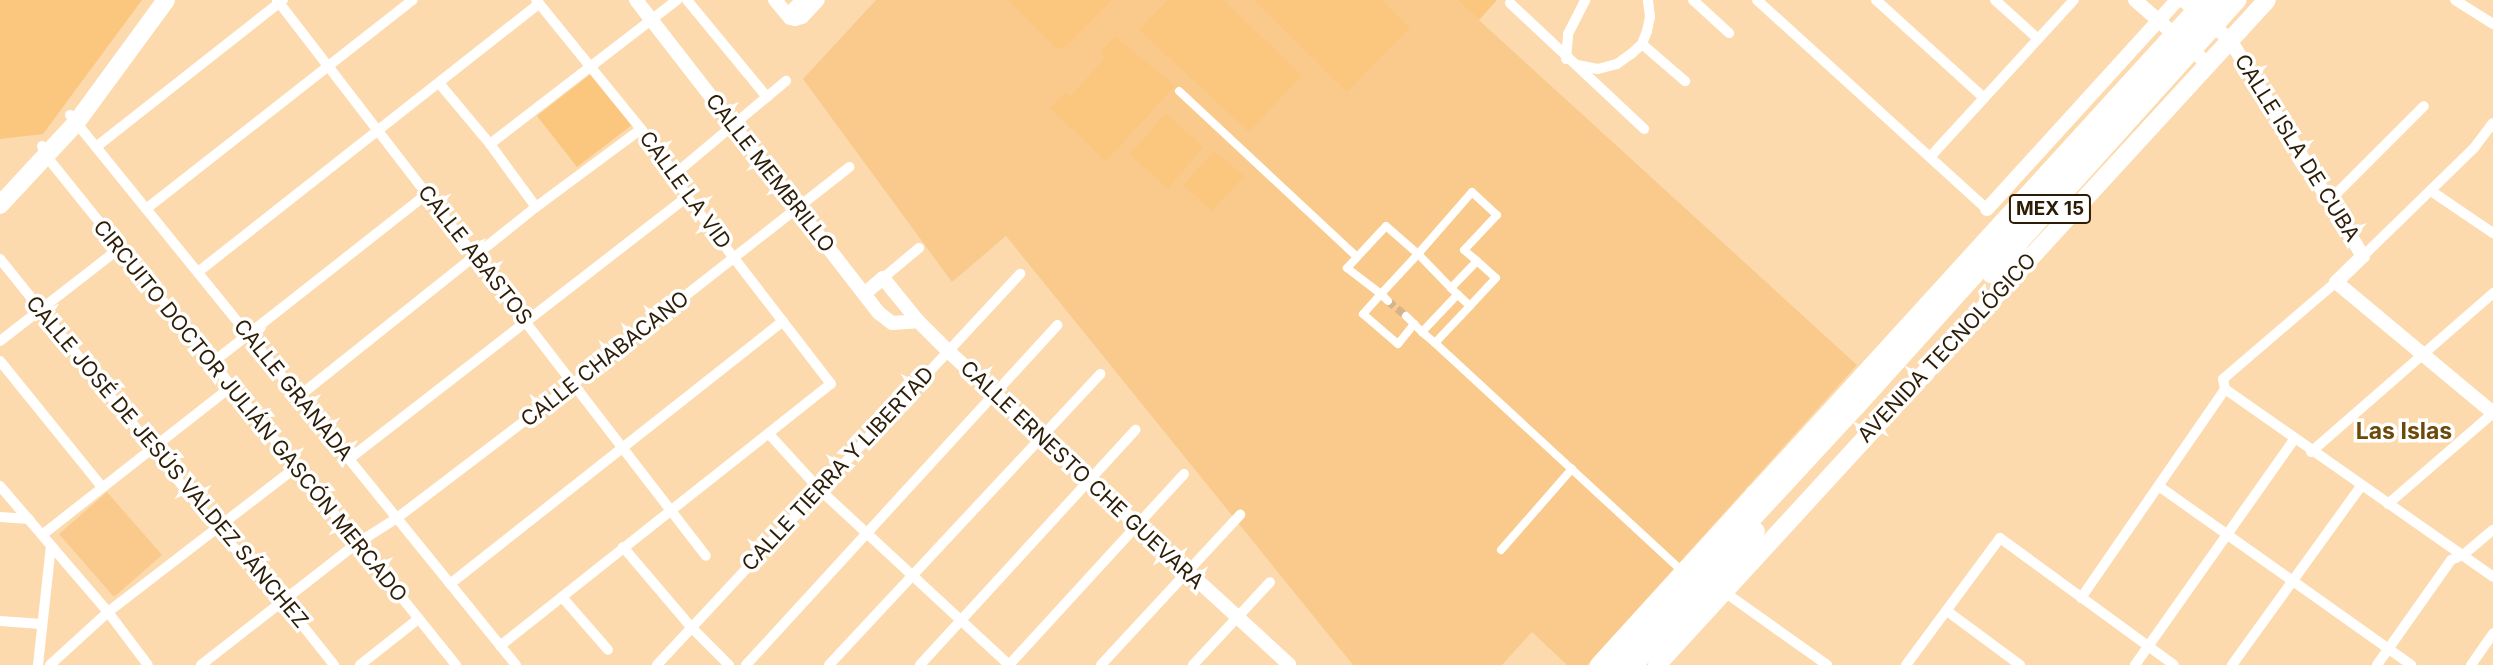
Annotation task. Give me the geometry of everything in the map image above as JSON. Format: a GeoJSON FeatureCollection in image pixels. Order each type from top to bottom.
{"type":"FeatureCollection","features":[{"type":"Feature","properties":{"kind":"main road"},"geometry":{"type":"LineString","coordinates":[[73,119],[153,0]]}},
{"type":"Feature","properties":{"kind":"main road"},"geometry":{"type":"LineString","coordinates":[[0,205],[73,119],[166,0]]}},
{"type":"Feature","properties":{"kind":"main road","name":"AVENIDA TECNOLÓGICO"},"geometry":{"type":"LineString","coordinates":[[1634,665],[1991,274],[2183,43],[2201,11],[2222,0]]}},
{"type":"Feature","properties":{"kind":"main road","name":"AVENIDA TECNOLÓGICO"},"geometry":{"type":"LineString","coordinates":[[1617,665],[2183,43],[2201,11],[2238,0]]}},
{"type":"Feature","properties":{"kind":"main road","name":"AVENIDA TECNOLÓGICO"},"geometry":{"type":"LineString","coordinates":[[1657,665],[2267,0]]}},
{"type":"Feature","properties":{"kind":"main road","name":"AVENIDA TECNOLÓGICO"},"geometry":{"type":"LineString","coordinates":[[1600,665],[2089,127],[2183,43]]}},
{"type":"Feature","properties":{"kind":"main road"},"geometry":{"type":"LineString","coordinates":[[2089,127],[2115,118]]}},
{"type":"Feature","properties":{"kind":"main road"},"geometry":{"type":"LineString","coordinates":[[0,191],[45,151]]}},
{"type":"Feature","properties":{"kind":"main road"},"geometry":{"type":"LineString","coordinates":[[2045,196],[2053,167]]}},
{"type":"Feature","properties":{"kind":"main road"},"geometry":{"type":"LineString","coordinates":[[1991,274],[2033,255]]}},
{"type":"Feature","properties":{"kind":"main road"},"geometry":{"type":"LineString","coordinates":[[1741,530],[1754,494]]}},
{"type":"Feature","properties":{"kind":"main road"},"geometry":{"type":"LineString","coordinates":[[1656,641],[1690,628]]}},
{"type":"Feature","properties":{"kind":"street"},"geometry":{"type":"LineString","coordinates":[[146,209],[413,0]]}},
{"type":"Feature","properties":{"kind":"street","name":"CALLE MEMBRILLO"},"geometry":{"type":"LineString","coordinates":[[636,0],[879,313],[892,323],[918,321]]}},
{"type":"Feature","properties":{"kind":"street"},"geometry":{"type":"LineString","coordinates":[[490,144],[677,0]]}},
{"type":"Feature","properties":{"kind":"street"},"geometry":{"type":"LineString","coordinates":[[687,0],[767,97]]}},
{"type":"Feature","properties":{"kind":"street"},"geometry":{"type":"LineString","coordinates":[[775,0],[790,18],[796,9],[818,0]]}},
{"type":"Feature","properties":{"kind":"street"},"geometry":{"type":"LineString","coordinates":[[1568,57],[1568,34],[1585,0]]}},
{"type":"Feature","properties":{"kind":"street"},"geometry":{"type":"LineString","coordinates":[[1568,57],[1585,68],[1616,64],[1642,44],[1650,17],[1648,0]]}},
{"type":"Feature","properties":{"kind":"street"},"geometry":{"type":"LineString","coordinates":[[1693,0],[1728,33]]}},
{"type":"Feature","properties":{"kind":"street"},"geometry":{"type":"LineString","coordinates":[[1757,0],[1987,209],[2177,0]]}},
{"type":"Feature","properties":{"kind":"street"},"geometry":{"type":"LineString","coordinates":[[1876,0],[1984,99]]}},
{"type":"Feature","properties":{"kind":"street"},"geometry":{"type":"LineString","coordinates":[[1995,0],[2038,39]]}},
{"type":"Feature","properties":{"kind":"street"},"geometry":{"type":"LineString","coordinates":[[1930,156],[2074,0]]}},
{"type":"Feature","properties":{"kind":"street"},"geometry":{"type":"LineString","coordinates":[[2135,0],[2208,64]]}},
{"type":"Feature","properties":{"kind":"street"},"geometry":{"type":"LineString","coordinates":[[2455,0],[2493,24]]}},
{"type":"Feature","properties":{"kind":"street"},"geometry":{"type":"LineString","coordinates":[[96,147],[280,1]]}},
{"type":"Feature","properties":{"kind":"street","name":"CALLE ABASTOS"},"geometry":{"type":"LineString","coordinates":[[280,1],[706,556]]}},
{"type":"Feature","properties":{"kind":"street"},"geometry":{"type":"LineString","coordinates":[[198,272],[538,2]]}},
{"type":"Feature","properties":{"kind":"street","name":"CALLE LA VID"},"geometry":{"type":"LineString","coordinates":[[538,2],[592,66],[675,174],[687,197],[831,384],[769,434]]}},
{"type":"Feature","properties":{"kind":"street"},"geometry":{"type":"LineString","coordinates":[[1510,4],[1644,129]]}},
{"type":"Feature","properties":{"kind":"street","name":"CALLE ISLA DE CUBA"},"geometry":{"type":"LineString","coordinates":[[2201,11],[2230,40],[2363,256]]}},
{"type":"Feature","properties":{"kind":"street"},"geometry":{"type":"LineString","coordinates":[[1642,44],[1685,81]]}},
{"type":"Feature","properties":{"kind":"street"},"geometry":{"type":"LineString","coordinates":[[675,174],[786,82]]}},
{"type":"Feature","properties":{"kind":"street"},"geometry":{"type":"LineString","coordinates":[[439,83],[490,144],[536,207]]}},
{"type":"Feature","properties":{"kind":"street"},"geometry":{"type":"LineString","coordinates":[[1179,91],[1357,257]]}},
{"type":"Feature","properties":{"kind":"street"},"geometry":{"type":"LineString","coordinates":[[2329,201],[2424,106]]}},
{"type":"Feature","properties":{"kind":"street","name":"CALLE GRANADA"},"geometry":{"type":"LineString","coordinates":[[73,119],[516,665]]}},
{"type":"Feature","properties":{"kind":"street"},"geometry":{"type":"LineString","coordinates":[[2493,123],[2474,148],[2336,282],[2223,379],[2225,389],[2294,440],[2493,577]]}},
{"type":"Feature","properties":{"kind":"street"},"geometry":{"type":"LineString","coordinates":[[298,397],[536,207],[641,130]]}},
{"type":"Feature","properties":{"kind":"street","name":"CIRCUITO DOCTOR JULIÁN GASCÓN MERCADO"},"geometry":{"type":"LineString","coordinates":[[45,151],[295,468],[456,665]]}},
{"type":"Feature","properties":{"kind":"street","name":"CALLE CHABACANO"},"geometry":{"type":"LineString","coordinates":[[201,665],[356,544],[397,518],[574,383],[849,167]]}},
{"type":"Feature","properties":{"kind":"street"},"geometry":{"type":"LineString","coordinates":[[2431,191],[2493,233]]}},
{"type":"Feature","properties":{"kind":"street"},"geometry":{"type":"LineString","coordinates":[[1414,324],[1398,344],[1363,314],[1472,192],[1497,215],[1464,250],[1496,278],[1435,343]]}},
{"type":"Feature","properties":{"kind":"street"},"geometry":{"type":"LineString","coordinates":[[212,363],[427,194]]}},
{"type":"Feature","properties":{"kind":"street"},"geometry":{"type":"LineString","coordinates":[[349,459],[687,197]]}},
{"type":"Feature","properties":{"kind":"street"},"geometry":{"type":"LineString","coordinates":[[1388,301],[1347,268],[1386,226],[1470,306]]}},
{"type":"Feature","properties":{"kind":"street"},"geometry":{"type":"LineString","coordinates":[[0,341],[120,248]]}},
{"type":"Feature","properties":{"kind":"street"},"geometry":{"type":"LineString","coordinates":[[864,294],[919,248]]}},
{"type":"Feature","properties":{"kind":"street","name":"CALLE JOSÉ DE JESÚS VALDEZ SÁNCHEZ"},"geometry":{"type":"LineString","coordinates":[[0,259],[216,528],[283,601],[334,665]]}},
{"type":"Feature","properties":{"kind":"street"},"geometry":{"type":"LineString","coordinates":[[1422,332],[1477,261]]}},
{"type":"Feature","properties":{"kind":"street","name":"CALLE TIERRA Y LIBERTAD"},"geometry":{"type":"LineString","coordinates":[[657,665],[1020,274]]}},
{"type":"Feature","properties":{"kind":"street","name":"CALLE ERNESTO CHE GUEVARA"},"geometry":{"type":"LineString","coordinates":[[883,278],[918,321],[947,350],[1284,663]]}},
{"type":"Feature","properties":{"kind":"street"},"geometry":{"type":"LineString","coordinates":[[2336,282],[2493,413],[2388,504]]}},
{"type":"Feature","properties":{"kind":"street"},"geometry":{"type":"LineString","coordinates":[[2311,452],[2493,293]]}},
{"type":"Feature","properties":{"kind":"street"},"geometry":{"type":"LineString","coordinates":[[1406,316],[1683,572]]}},
{"type":"Feature","properties":{"kind":"street"},"geometry":{"type":"LineString","coordinates":[[450,584],[783,321]]}},
{"type":"Feature","properties":{"kind":"street"},"geometry":{"type":"LineString","coordinates":[[746,665],[1058,325]]}},
{"type":"Feature","properties":{"kind":"street"},"geometry":{"type":"LineString","coordinates":[[0,361],[102,487]]}},
{"type":"Feature","properties":{"kind":"street"},"geometry":{"type":"LineString","coordinates":[[829,665],[1100,374]]}},
{"type":"Feature","properties":{"kind":"street"},"geometry":{"type":"LineString","coordinates":[[42,535],[231,387]]}},
{"type":"Feature","properties":{"kind":"street"},"geometry":{"type":"LineString","coordinates":[[2081,598],[2225,389]]}},
{"type":"Feature","properties":{"kind":"street"},"geometry":{"type":"LineString","coordinates":[[920,665],[1135,430]]}},
{"type":"Feature","properties":{"kind":"street"},"geometry":{"type":"LineString","coordinates":[[500,646],[769,434],[819,489],[1009,665],[1184,474]]}},
{"type":"Feature","properties":{"kind":"street"},"geometry":{"type":"LineString","coordinates":[[2135,665],[2294,440]]}},
{"type":"Feature","properties":{"kind":"street"},"geometry":{"type":"LineString","coordinates":[[50,665],[108,612],[295,468]]}},
{"type":"Feature","properties":{"kind":"street"},"geometry":{"type":"LineString","coordinates":[[1501,550],[1572,469]]}},
{"type":"Feature","properties":{"kind":"street"},"geometry":{"type":"LineString","coordinates":[[2232,665],[2361,485]]}},
{"type":"Feature","properties":{"kind":"street"},"geometry":{"type":"LineString","coordinates":[[0,486],[108,612],[148,665]]}},
{"type":"Feature","properties":{"kind":"street"},"geometry":{"type":"LineString","coordinates":[[2160,487],[2411,665]]}},
{"type":"Feature","properties":{"kind":"street"},"geometry":{"type":"LineString","coordinates":[[1101,665],[1240,515]]}},
{"type":"Feature","properties":{"kind":"street"},"geometry":{"type":"LineString","coordinates":[[0,517],[29,519]]}},
{"type":"Feature","properties":{"kind":"street"},"geometry":{"type":"LineString","coordinates":[[2377,665],[2451,560],[2463,555],[2493,530]]}},
{"type":"Feature","properties":{"kind":"street"},"geometry":{"type":"LineString","coordinates":[[1906,665],[2000,538],[2174,665]]}},
{"type":"Feature","properties":{"kind":"street"},"geometry":{"type":"LineString","coordinates":[[38,665],[51,546]]}},
{"type":"Feature","properties":{"kind":"street"},"geometry":{"type":"LineString","coordinates":[[623,547],[691,627],[729,665]]}},
{"type":"Feature","properties":{"kind":"street"},"geometry":{"type":"LineString","coordinates":[[1193,665],[1270,582]]}},
{"type":"Feature","properties":{"kind":"street"},"geometry":{"type":"LineString","coordinates":[[1723,591],[1827,665]]}},
{"type":"Feature","properties":{"kind":"street"},"geometry":{"type":"LineString","coordinates":[[562,597],[608,650]]}},
{"type":"Feature","properties":{"kind":"street"},"geometry":{"type":"LineString","coordinates":[[1947,611],[2020,665]]}},
{"type":"Feature","properties":{"kind":"street"},"geometry":{"type":"LineString","coordinates":[[360,665],[417,620]]}},
{"type":"Feature","properties":{"kind":"street"},"geometry":{"type":"LineString","coordinates":[[0,621],[41,624]]}},
{"type":"Feature","properties":{"kind":"street"},"geometry":{"type":"LineString","coordinates":[[2471,665],[2493,633]]}},
{"type":"Feature","properties":{"kind":"shaded area"},"geometry":{"type":"Polygon","coordinates":[[[0,0],[142,0],[43,134],[0,139],[0,0]]]}},
{"type":"Feature","properties":{"kind":"shaded area"},"geometry":{"type":"Polygon","coordinates":[[[876,0],[1457,0],[1857,365],[1587,665],[1567,665],[1532,632],[1502,665],[1353,665],[1006,236],[952,282],[803,79],[876,0]]]}},
{"type":"Feature","properties":{"kind":"shaded area"},"geometry":{"type":"Polygon","coordinates":[[[1007,0],[1112,0],[1066,47],[1057,48],[1007,0]]]}},
{"type":"Feature","properties":{"kind":"shaded area"},"geometry":{"type":"Polygon","coordinates":[[[1168,0],[1223,0],[1302,75],[1249,132],[1139,30],[1168,0]]]}},
{"type":"Feature","properties":{"kind":"shaded area"},"geometry":{"type":"Polygon","coordinates":[[[1254,0],[1383,0],[1410,28],[1347,92],[1254,0]]]}},
{"type":"Feature","properties":{"kind":"shaded area"},"geometry":{"type":"Polygon","coordinates":[[[1457,0],[1497,0],[1479,20],[1457,0]]]}},
{"type":"Feature","properties":{"kind":"shaded area"},"geometry":{"type":"Polygon","coordinates":[[[1115,36],[1175,86],[1106,161],[1050,108],[1066,92],[1071,96],[1105,58],[1100,53],[1115,36]]]}},
{"type":"Feature","properties":{"kind":"shaded area"},"geometry":{"type":"Polygon","coordinates":[[[592,73],[632,125],[577,167],[537,116],[592,73]]]}},
{"type":"Feature","properties":{"kind":"shaded area"},"geometry":{"type":"Polygon","coordinates":[[[1166,114],[1203,147],[1168,189],[1130,154],[1166,114]]]}},
{"type":"Feature","properties":{"kind":"shaded area"},"geometry":{"type":"Polygon","coordinates":[[[1214,151],[1244,176],[1212,211],[1183,185],[1214,151]]]}},
{"type":"Feature","properties":{"kind":"shaded area"},"geometry":{"type":"Polygon","coordinates":[[[107,492],[162,555],[114,597],[59,534],[107,492]]]}},
{"type":"Feature","properties":{"kind":"tunnel"},"geometry":{"type":"LineString","coordinates":[[1388,301],[1406,316]]}},
{"type":"Feature","properties":{"kind":"district","name":"Las Islas"},"geometry":{"type":"Point","coordinates":[2404,431]}}]}
